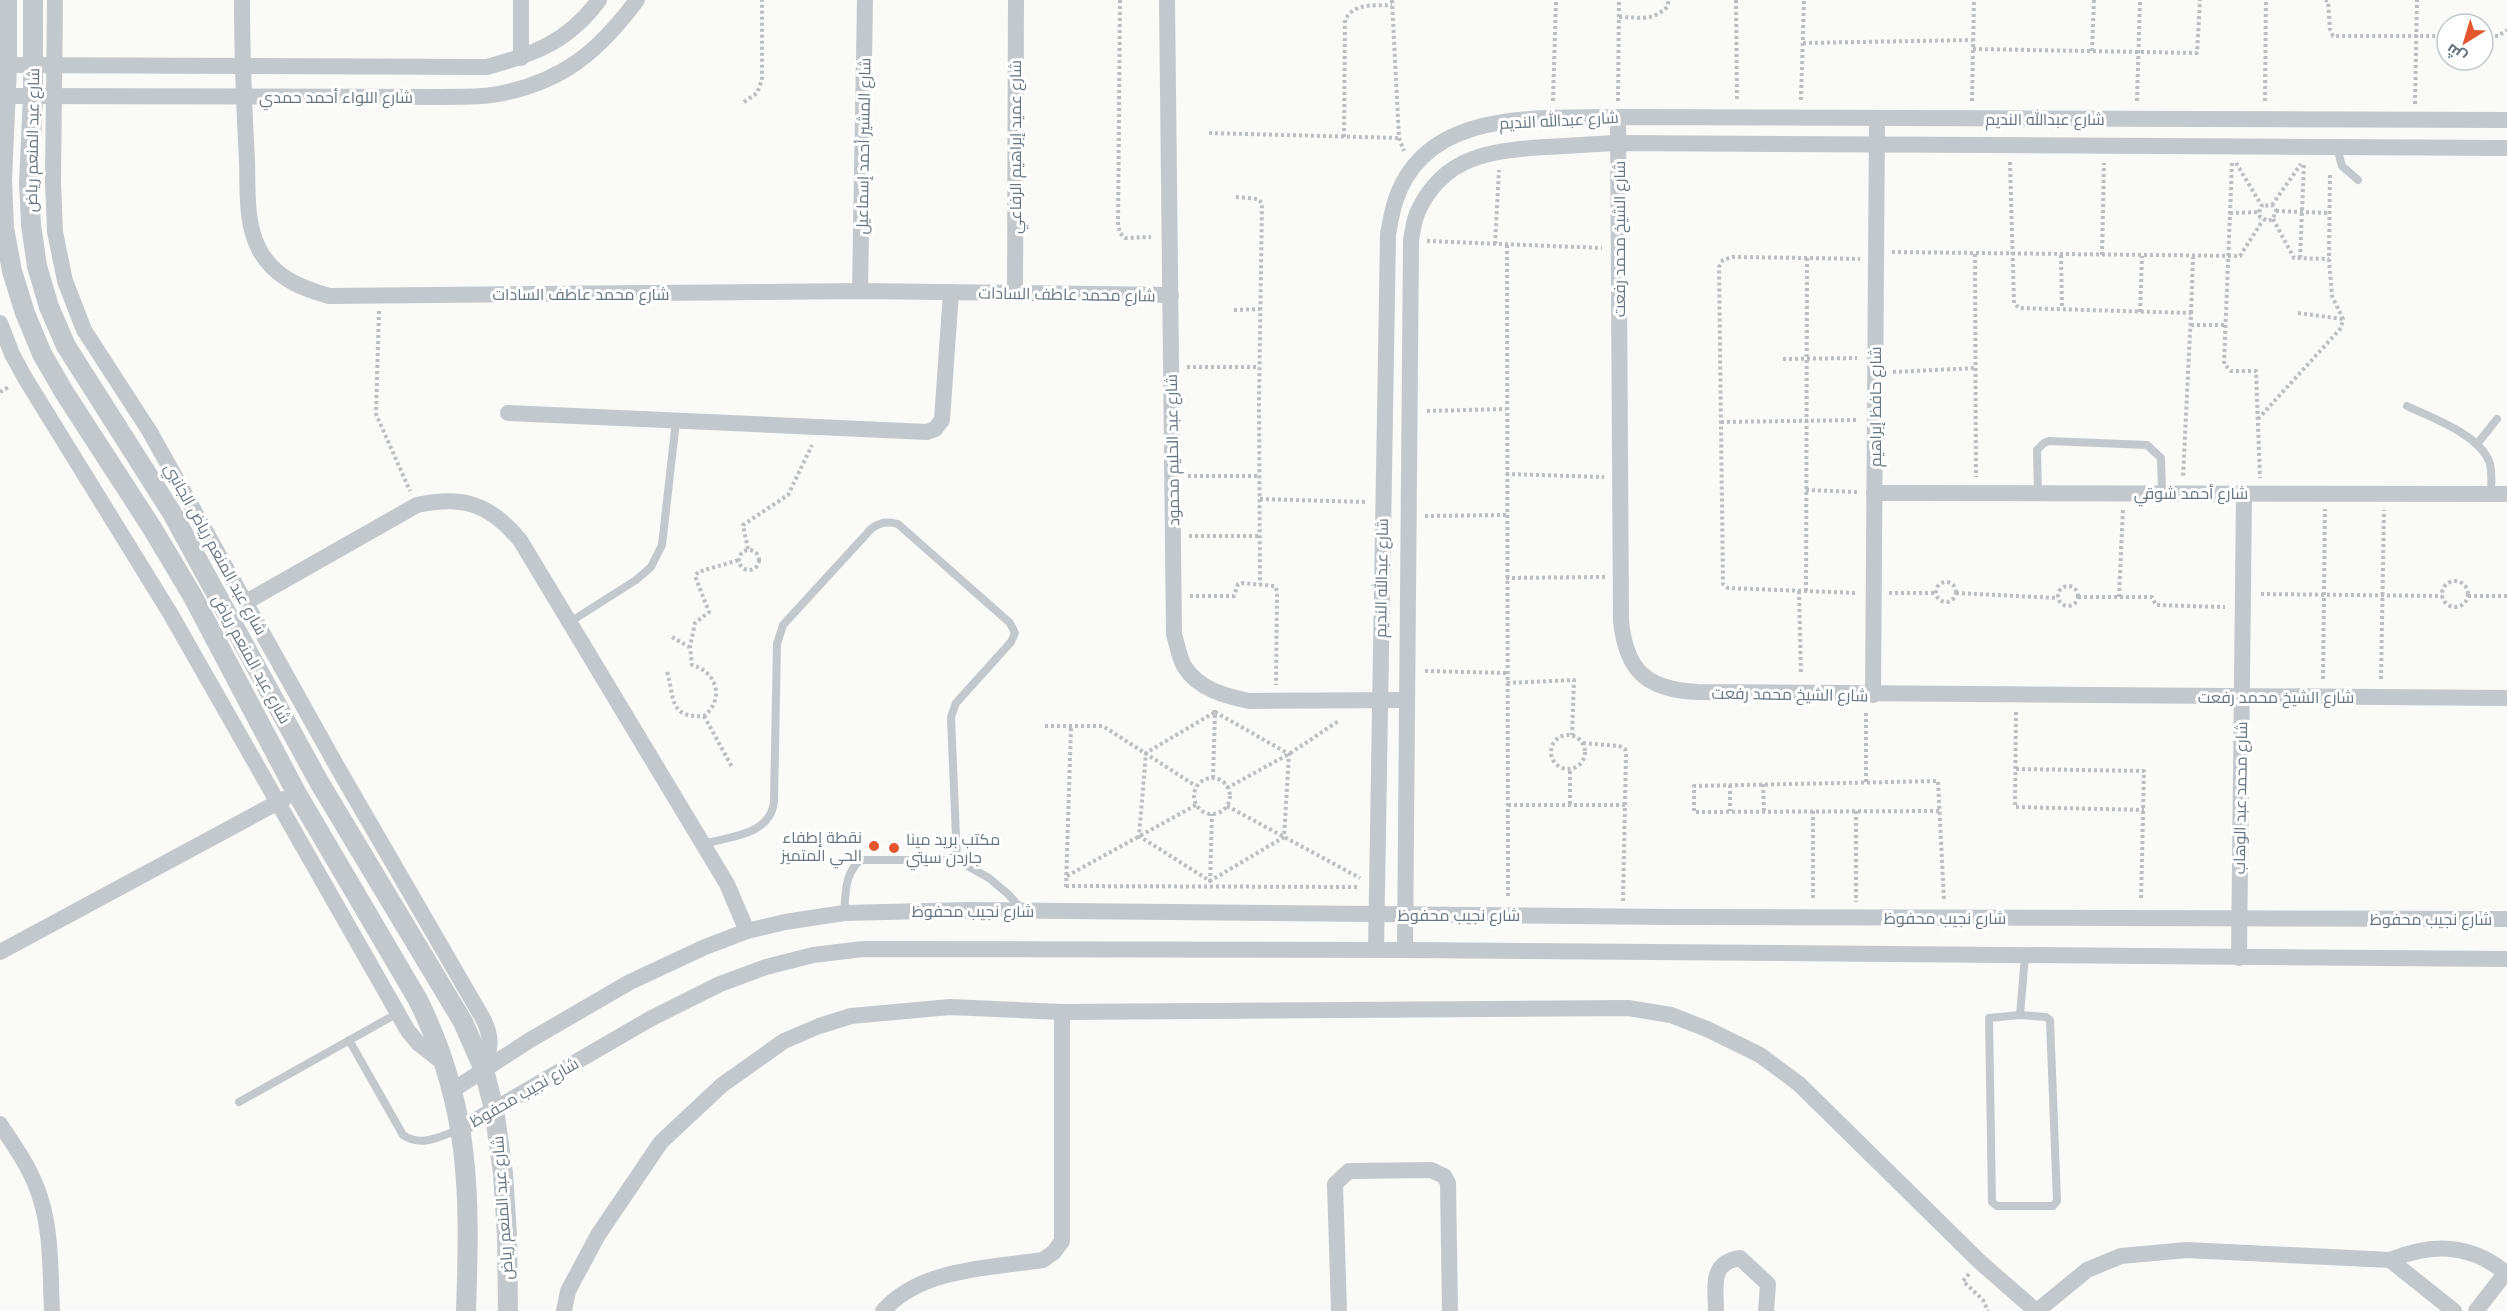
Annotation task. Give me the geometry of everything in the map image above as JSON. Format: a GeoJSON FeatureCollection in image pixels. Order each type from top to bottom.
{"type":"FeatureCollection","features":[{"type":"Feature","properties":{"kind":"street","name":"شارع عبد المنعم رياض"},"geometry":{"type":"LineString","coordinates":[[7,0],[3,96],[4,248],[25,313],[42,354],[64,392],[192,595],[296,792],[418,1000],[434,1032],[446,1065],[462,1128],[469,1236],[466,1311]]}},
{"type":"Feature","properties":{"kind":"street","name":"شارع عبد المنعم رياض"},"geometry":{"type":"LineString","coordinates":[[33,0],[33,96],[29,183],[31,225],[37,267],[50,307],[66,345],[172,513],[319,782],[453,1004],[484,1068],[494,1109],[504,1194],[508,1311]]}},
{"type":"Feature","properties":{"kind":"street","name":"شارع عبد المنعم رياض الجانبي"},"geometry":{"type":"LineString","coordinates":[[55,0],[53,181],[55,231],[65,281],[84,330],[150,432],[339,771],[489,1028],[491,1041],[484,1068]]}},
{"type":"Feature","properties":{"kind":"street","name":"شارع محمد عاطف السادات"},"geometry":{"type":"LineString","coordinates":[[242,0],[243,97],[250,223],[260,250],[277,273],[302,288],[329,296],[860,291],[1171,295]]}},
{"type":"Feature","properties":{"kind":"street"},"geometry":{"type":"LineString","coordinates":[[521,0],[521,58]]}},
{"type":"Feature","properties":{"kind":"street","name":"شارع اللواء أحمد حمدي"},"geometry":{"type":"LineString","coordinates":[[4,65],[487,67],[521,58],[566,36],[599,0]]}},
{"type":"Feature","properties":{"kind":"street","name":"شارع اللواء أحمد حمدي"},"geometry":{"type":"LineString","coordinates":[[3,96],[438,97],[497,94],[544,82],[586,58],[617,27],[637,0]]}},
{"type":"Feature","properties":{"kind":"street","name":"شارع المشير أحمد إسماعيل"},"geometry":{"type":"LineString","coordinates":[[860,291],[865,0]]}},
{"type":"Feature","properties":{"kind":"street","name":"شارع عميد إبراهيم الرفاعي"},"geometry":{"type":"LineString","coordinates":[[1015,293],[1016,0]]}},
{"type":"Feature","properties":{"kind":"street","name":"شارع عبد الحليم محمود"},"geometry":{"type":"LineString","coordinates":[[1167,0],[1174,634],[1185,666],[1201,685],[1224,696],[1249,701],[1406,700]]}},
{"type":"Feature","properties":{"kind":"street","name":"شارع الشيخ محمد رفعت"},"geometry":{"type":"LineString","coordinates":[[1618,117],[1623,645],[1634,666],[1652,682],[1674,691],[1801,694],[2507,698]]}},
{"type":"Feature","properties":{"kind":"street","name":"شارع عبدالله النديم"},"geometry":{"type":"LineString","coordinates":[[1376,950],[1388,234],[1395,201],[1412,168],[1438,143],[1471,127],[1494,122],[1553,118],[2507,120]]}},
{"type":"Feature","properties":{"kind":"street","name":"شارع حافظ إبراهيم"},"geometry":{"type":"LineString","coordinates":[[1870,695],[1874,593],[1877,119]]}},
{"type":"Feature","properties":{"kind":"street","name":"شارع عبدالله النديم"},"geometry":{"type":"LineString","coordinates":[[1406,950],[1406,671],[1411,240],[1418,211],[1434,185],[1455,166],[1480,155],[1501,150],[1618,143],[2507,148]]}},
{"type":"Feature","properties":{"kind":"street"},"geometry":{"type":"LineString","coordinates":[[508,413],[927,432],[935,429],[942,420],[951,292]]}},
{"type":"Feature","properties":{"kind":"street"},"geometry":{"type":"LineString","coordinates":[[0,323],[12,354],[25,378],[170,613],[398,1013],[419,1044],[446,1065]]}},
{"type":"Feature","properties":{"kind":"street","name":"شارع أحمد شوقي"},"geometry":{"type":"LineString","coordinates":[[1875,493],[2499,494]]}},
{"type":"Feature","properties":{"kind":"street","name":"شارع محمد عبد الوهاب"},"geometry":{"type":"LineString","coordinates":[[2239,958],[2242,600],[2252,494]]}},
{"type":"Feature","properties":{"kind":"street"},"geometry":{"type":"LineString","coordinates":[[246,603],[417,505],[440,500],[463,501],[486,509],[505,522],[520,540],[704,844],[727,884],[747,931]]}},
{"type":"Feature","properties":{"kind":"street"},"geometry":{"type":"LineString","coordinates":[[0,952],[296,792]]}},
{"type":"Feature","properties":{"kind":"street","name":"شارع نجيب محفوظ"},"geometry":{"type":"LineString","coordinates":[[453,1090],[484,1068],[630,982],[705,947],[747,931],[785,922],[844,913],[1023,911],[1856,918],[2507,919]]}},
{"type":"Feature","properties":{"kind":"street","name":"شارع نجيب محفوظ"},"geometry":{"type":"LineString","coordinates":[[462,1128],[650,1019],[720,984],[766,967],[813,955],[862,950],[1406,950],[2507,959]]}},
{"type":"Feature","properties":{"kind":"street"},"geometry":{"type":"LineString","coordinates":[[564,1311],[568,1291],[592,1245],[631,1184],[661,1142],[722,1085],[784,1041],[819,1026],[851,1016],[950,1007],[1062,1012],[1628,1008],[1671,1016],[1707,1029],[1760,1055],[1799,1084],[1980,1262],[2036,1311],[2087,1270],[2121,1256],[2187,1250],[2390,1260],[2411,1251],[2434,1248],[2454,1248],[2487,1259],[2507,1272],[2476,1311]]}},
{"type":"Feature","properties":{"kind":"street"},"geometry":{"type":"LineString","coordinates":[[883,1311],[892,1301],[951,1273],[1043,1260],[1054,1252],[1062,1241],[1062,1012]]}},
{"type":"Feature","properties":{"kind":"street"},"geometry":{"type":"LineString","coordinates":[[0,1124],[24,1162],[40,1195],[48,1231],[52,1311]]}},
{"type":"Feature","properties":{"kind":"street"},"geometry":{"type":"LineString","coordinates":[[1339,1311],[1335,1184],[1349,1171],[1431,1170],[1444,1176],[1448,1183],[1450,1311]]}},
{"type":"Feature","properties":{"kind":"street"},"geometry":{"type":"LineString","coordinates":[[1716,1311],[1718,1271],[1723,1264],[1740,1258],[1768,1284],[1766,1311]]}},
{"type":"Feature","properties":{"kind":"street"},"geometry":{"type":"LineString","coordinates":[[2390,1260],[2454,1311]]}},
{"type":"Feature","properties":{"kind":"lane"},"geometry":{"type":"LineString","coordinates":[[2334,148],[2342,166],[2349,175],[2358,180]]}},
{"type":"Feature","properties":{"kind":"lane"},"geometry":{"type":"LineString","coordinates":[[2407,406],[2477,444],[2490,462],[2499,494]]}},
{"type":"Feature","properties":{"kind":"lane"},"geometry":{"type":"LineString","coordinates":[[2477,444],[2497,419]]}},
{"type":"Feature","properties":{"kind":"lane"},"geometry":{"type":"LineString","coordinates":[[570,622],[636,580],[651,567],[662,545],[676,421]]}},
{"type":"Feature","properties":{"kind":"lane"},"geometry":{"type":"LineString","coordinates":[[2038,493],[2037,450],[2043,443],[2049,441],[2147,445],[2161,458],[2162,494]]}},
{"type":"Feature","properties":{"kind":"lane"},"geometry":{"type":"LineString","coordinates":[[704,844],[761,827],[770,817],[774,801],[777,644],[783,625],[871,529],[877,524],[892,522],[898,524],[1010,623],[1015,633],[1011,642],[956,703],[951,717],[957,860]]}},
{"type":"Feature","properties":{"kind":"lane"},"geometry":{"type":"LineString","coordinates":[[844,913],[847,879],[852,868],[860,860],[957,860],[989,879],[1008,894],[1023,911]]}},
{"type":"Feature","properties":{"kind":"lane"},"geometry":{"type":"LineString","coordinates":[[2020,1015],[2025,956]]}},
{"type":"Feature","properties":{"kind":"lane"},"geometry":{"type":"LineString","coordinates":[[239,1102],[398,1013]]}},
{"type":"Feature","properties":{"kind":"lane"},"geometry":{"type":"LineString","coordinates":[[2020,1015],[2046,1017],[2050,1020],[2057,1201],[2053,1206],[1997,1206],[1992,1202],[1989,1018],[2020,1015]]}},
{"type":"Feature","properties":{"kind":"lane"},"geometry":{"type":"LineString","coordinates":[[349,1040],[403,1135],[412,1141],[424,1142],[462,1128]]}},
{"type":"Feature","properties":{"kind":"path"},"geometry":{"type":"LineString","coordinates":[[744,102],[757,93],[762,80],[762,0]]}},
{"type":"Feature","properties":{"kind":"path"},"geometry":{"type":"LineString","coordinates":[[1120,0],[1118,225],[1120,233],[1125,238],[1170,237]]}},
{"type":"Feature","properties":{"kind":"path"},"geometry":{"type":"LineString","coordinates":[[1553,118],[1556,0]]}},
{"type":"Feature","properties":{"kind":"path"},"geometry":{"type":"LineString","coordinates":[[1618,117],[1619,0]]}},
{"type":"Feature","properties":{"kind":"path"},"geometry":{"type":"LineString","coordinates":[[1618,17],[1653,18],[1668,6],[1668,0]]}},
{"type":"Feature","properties":{"kind":"path"},"geometry":{"type":"LineString","coordinates":[[1737,0],[1737,118]]}},
{"type":"Feature","properties":{"kind":"path"},"geometry":{"type":"LineString","coordinates":[[1800,118],[1804,0]]}},
{"type":"Feature","properties":{"kind":"path"},"geometry":{"type":"LineString","coordinates":[[1971,119],[1974,0]]}},
{"type":"Feature","properties":{"kind":"path"},"geometry":{"type":"LineString","coordinates":[[2092,51],[2094,0]]}},
{"type":"Feature","properties":{"kind":"path"},"geometry":{"type":"LineString","coordinates":[[2137,119],[2140,0]]}},
{"type":"Feature","properties":{"kind":"path"},"geometry":{"type":"LineString","coordinates":[[1973,49],[2197,53],[2200,0]]}},
{"type":"Feature","properties":{"kind":"path"},"geometry":{"type":"LineString","coordinates":[[2265,120],[2266,0]]}},
{"type":"Feature","properties":{"kind":"path"},"geometry":{"type":"LineString","coordinates":[[2325,0],[2328,2],[2330,29],[2333,36],[2435,36]]}},
{"type":"Feature","properties":{"kind":"path"},"geometry":{"type":"LineString","coordinates":[[2415,120],[2417,0]]}},
{"type":"Feature","properties":{"kind":"path"},"geometry":{"type":"LineString","coordinates":[[1209,133],[1344,137],[1398,138],[1392,2],[1360,7],[1350,11],[1345,20],[1344,137]]}},
{"type":"Feature","properties":{"kind":"path"},"geometry":{"type":"LineString","coordinates":[[1803,43],[1973,40]]}},
{"type":"Feature","properties":{"kind":"path"},"geometry":{"type":"LineString","coordinates":[[2009,146],[2014,303],[2019,308],[2190,313]]}},
{"type":"Feature","properties":{"kind":"path"},"geometry":{"type":"LineString","coordinates":[[2102,255],[2104,146]]}},
{"type":"Feature","properties":{"kind":"path"},"geometry":{"type":"LineString","coordinates":[[2258,420],[2341,328],[2343,319],[2332,296],[2329,259],[2334,148]]}},
{"type":"Feature","properties":{"kind":"path"},"geometry":{"type":"LineString","coordinates":[[1495,244],[1501,150]]}},
{"type":"Feature","properties":{"kind":"path"},"geometry":{"type":"LineString","coordinates":[[2252,494],[2258,420],[2256,371],[2230,371],[2224,364],[2233,157],[2262,206]]}},
{"type":"Feature","properties":{"kind":"path"},"geometry":{"type":"LineString","coordinates":[[2262,206],[2272,205],[2304,159],[2300,258]]}},
{"type":"Feature","properties":{"kind":"path"},"geometry":{"type":"LineString","coordinates":[[1236,197],[1258,199],[1262,204],[1259,367],[1260,584]]}},
{"type":"Feature","properties":{"kind":"path"},"geometry":{"type":"LineString","coordinates":[[2272,205],[2276,210],[2330,213]]}},
{"type":"Feature","properties":{"kind":"path"},"geometry":{"type":"LineString","coordinates":[[2259,212],[2262,206]]}},
{"type":"Feature","properties":{"kind":"path"},"geometry":{"type":"LineString","coordinates":[[2276,210],[2273,219],[2294,258],[2329,259]]}},
{"type":"Feature","properties":{"kind":"path"},"geometry":{"type":"LineString","coordinates":[[2230,213],[2259,212]]}},
{"type":"Feature","properties":{"kind":"path"},"geometry":{"type":"LineString","coordinates":[[2259,212],[2263,220]]}},
{"type":"Feature","properties":{"kind":"path"},"geometry":{"type":"LineString","coordinates":[[2263,220],[2273,219]]}},
{"type":"Feature","properties":{"kind":"path"},"geometry":{"type":"LineString","coordinates":[[1936,593],[1799,591],[1724,587],[1719,267],[1723,260],[1733,257],[1807,258],[1976,254],[2241,256],[2263,220]]}},
{"type":"Feature","properties":{"kind":"path"},"geometry":{"type":"LineString","coordinates":[[1411,240],[1619,249]]}},
{"type":"Feature","properties":{"kind":"path"},"geometry":{"type":"LineString","coordinates":[[1507,244],[1508,915]]}},
{"type":"Feature","properties":{"kind":"path"},"geometry":{"type":"LineString","coordinates":[[1976,254],[1976,493]]}},
{"type":"Feature","properties":{"kind":"path"},"geometry":{"type":"LineString","coordinates":[[2061,255],[2061,309]]}},
{"type":"Feature","properties":{"kind":"path"},"geometry":{"type":"LineString","coordinates":[[2140,312],[2142,256]]}},
{"type":"Feature","properties":{"kind":"path"},"geometry":{"type":"LineString","coordinates":[[2182,493],[2193,256]]}},
{"type":"Feature","properties":{"kind":"path"},"geometry":{"type":"LineString","coordinates":[[1806,591],[1807,258]]}},
{"type":"Feature","properties":{"kind":"path"},"geometry":{"type":"LineString","coordinates":[[379,295],[376,414],[417,505]]}},
{"type":"Feature","properties":{"kind":"path"},"geometry":{"type":"LineString","coordinates":[[1234,310],[1260,309]]}},
{"type":"Feature","properties":{"kind":"path"},"geometry":{"type":"LineString","coordinates":[[2298,313],[2343,319]]}},
{"type":"Feature","properties":{"kind":"path"},"geometry":{"type":"LineString","coordinates":[[2191,325],[2225,325]]}},
{"type":"Feature","properties":{"kind":"path"},"geometry":{"type":"LineString","coordinates":[[1783,359],[1807,358],[1875,365],[1976,368]]}},
{"type":"Feature","properties":{"kind":"path"},"geometry":{"type":"LineString","coordinates":[[1172,367],[1259,367]]}},
{"type":"Feature","properties":{"kind":"path"},"geometry":{"type":"LineString","coordinates":[[1408,411],[1506,410]]}},
{"type":"Feature","properties":{"kind":"path"},"geometry":{"type":"LineString","coordinates":[[1721,422],[1875,420]]}},
{"type":"Feature","properties":{"kind":"path"},"geometry":{"type":"LineString","coordinates":[[748,549],[741,553],[739,560],[743,569],[748,571],[758,566],[759,555],[748,549],[743,525],[788,495],[821,428]]}},
{"type":"Feature","properties":{"kind":"path"},"geometry":{"type":"LineString","coordinates":[[1506,474],[1620,478]]}},
{"type":"Feature","properties":{"kind":"path"},"geometry":{"type":"LineString","coordinates":[[1173,477],[1259,476]]}},
{"type":"Feature","properties":{"kind":"path"},"geometry":{"type":"LineString","coordinates":[[1806,490],[1875,493]]}},
{"type":"Feature","properties":{"kind":"path"},"geometry":{"type":"LineString","coordinates":[[2119,597],[2124,493]]}},
{"type":"Feature","properties":{"kind":"path"},"geometry":{"type":"LineString","coordinates":[[2323,698],[2325,494]]}},
{"type":"Feature","properties":{"kind":"path"},"geometry":{"type":"LineString","coordinates":[[2381,698],[2384,494]]}},
{"type":"Feature","properties":{"kind":"path"},"geometry":{"type":"LineString","coordinates":[[1260,499],[1382,503]]}},
{"type":"Feature","properties":{"kind":"path"},"geometry":{"type":"LineString","coordinates":[[1408,516],[1506,515]]}},
{"type":"Feature","properties":{"kind":"path"},"geometry":{"type":"LineString","coordinates":[[1173,536],[1260,536]]}},
{"type":"Feature","properties":{"kind":"path"},"geometry":{"type":"LineString","coordinates":[[667,672],[672,702],[685,715],[704,716],[713,707],[717,691],[709,673],[702,668],[692,666],[690,647],[695,623],[710,612],[695,576],[698,572],[739,560]]}},
{"type":"Feature","properties":{"kind":"path"},"geometry":{"type":"LineString","coordinates":[[1506,578],[1621,577]]}},
{"type":"Feature","properties":{"kind":"path"},"geometry":{"type":"LineString","coordinates":[[2453,581],[2466,586],[2468,596],[2463,605],[2458,607],[2447,605],[2442,596],[2442,590],[2446,584],[2453,581]]}},
{"type":"Feature","properties":{"kind":"path"},"geometry":{"type":"LineString","coordinates":[[1946,583],[1955,588],[1956,593],[1952,600],[1944,602],[1937,597],[1936,593],[1940,585],[1946,583]]}},
{"type":"Feature","properties":{"kind":"path"},"geometry":{"type":"LineString","coordinates":[[1174,596],[1229,597],[1236,593],[1238,584],[1275,586],[1277,591],[1276,701]]}},
{"type":"Feature","properties":{"kind":"path"},"geometry":{"type":"LineString","coordinates":[[2069,585],[2077,591],[2078,597],[2074,603],[2063,605],[2058,598],[2058,591],[2063,586],[2069,585]]}},
{"type":"Feature","properties":{"kind":"path"},"geometry":{"type":"LineString","coordinates":[[1799,591],[1801,694]]}},
{"type":"Feature","properties":{"kind":"path"},"geometry":{"type":"LineString","coordinates":[[1956,593],[2058,598]]}},
{"type":"Feature","properties":{"kind":"path"},"geometry":{"type":"LineString","coordinates":[[2078,597],[2152,597],[2156,605],[2324,595],[2442,596]]}},
{"type":"Feature","properties":{"kind":"path"},"geometry":{"type":"LineString","coordinates":[[2468,596],[2507,596]]}},
{"type":"Feature","properties":{"kind":"path"},"geometry":{"type":"LineString","coordinates":[[672,637],[690,647]]}},
{"type":"Feature","properties":{"kind":"path"},"geometry":{"type":"LineString","coordinates":[[1406,671],[1507,673]]}},
{"type":"Feature","properties":{"kind":"path"},"geometry":{"type":"LineString","coordinates":[[1507,683],[1574,680],[1572,735]]}},
{"type":"Feature","properties":{"kind":"path"},"geometry":{"type":"LineString","coordinates":[[1213,778],[1215,692]]}},
{"type":"Feature","properties":{"kind":"path"},"geometry":{"type":"LineString","coordinates":[[1866,782],[1870,695]]}},
{"type":"Feature","properties":{"kind":"path"},"geometry":{"type":"LineString","coordinates":[[2016,696],[2015,807],[2144,810]]}},
{"type":"Feature","properties":{"kind":"path"},"geometry":{"type":"LineString","coordinates":[[1146,753],[1215,712]]}},
{"type":"Feature","properties":{"kind":"path"},"geometry":{"type":"LineString","coordinates":[[1215,712],[1289,754]]}},
{"type":"Feature","properties":{"kind":"path"},"geometry":{"type":"LineString","coordinates":[[704,716],[732,767]]}},
{"type":"Feature","properties":{"kind":"path"},"geometry":{"type":"LineString","coordinates":[[1227,788],[1289,754],[1342,718]]}},
{"type":"Feature","properties":{"kind":"path"},"geometry":{"type":"LineString","coordinates":[[1045,726],[1103,726],[1196,786]]}},
{"type":"Feature","properties":{"kind":"path"},"geometry":{"type":"LineString","coordinates":[[1065,912],[1071,726]]}},
{"type":"Feature","properties":{"kind":"path"},"geometry":{"type":"LineString","coordinates":[[1583,743],[1586,752],[1579,767],[1570,770],[1559,767],[1551,758],[1550,752],[1555,741],[1560,737],[1572,735],[1583,743],[1619,746],[1625,749],[1623,916]]}},
{"type":"Feature","properties":{"kind":"path"},"geometry":{"type":"LineString","coordinates":[[1139,836],[1146,753]]}},
{"type":"Feature","properties":{"kind":"path"},"geometry":{"type":"LineString","coordinates":[[1284,836],[1289,754]]}},
{"type":"Feature","properties":{"kind":"path"},"geometry":{"type":"LineString","coordinates":[[2016,769],[2144,771],[2140,918]]}},
{"type":"Feature","properties":{"kind":"path"},"geometry":{"type":"LineString","coordinates":[[1570,770],[1570,804]]}},
{"type":"Feature","properties":{"kind":"path"},"geometry":{"type":"LineString","coordinates":[[1213,778],[1224,783],[1230,796],[1227,806],[1221,812],[1205,813],[1196,805],[1193,796],[1196,786],[1204,780],[1213,778]]}},
{"type":"Feature","properties":{"kind":"path"},"geometry":{"type":"LineString","coordinates":[[1940,811],[1694,812],[1694,786],[1938,781],[1940,811],[1945,918]]}},
{"type":"Feature","properties":{"kind":"path"},"geometry":{"type":"LineString","coordinates":[[1763,784],[1764,812]]}},
{"type":"Feature","properties":{"kind":"path"},"geometry":{"type":"LineString","coordinates":[[1730,785],[1730,811]]}},
{"type":"Feature","properties":{"kind":"path"},"geometry":{"type":"LineString","coordinates":[[1066,876],[1196,805]]}},
{"type":"Feature","properties":{"kind":"path"},"geometry":{"type":"LineString","coordinates":[[1508,805],[1625,805]]}},
{"type":"Feature","properties":{"kind":"path"},"geometry":{"type":"LineString","coordinates":[[1227,806],[1377,887]]}},
{"type":"Feature","properties":{"kind":"path"},"geometry":{"type":"LineString","coordinates":[[1813,811],[1813,917]]}},
{"type":"Feature","properties":{"kind":"path"},"geometry":{"type":"LineString","coordinates":[[1856,811],[1856,918]]}},
{"type":"Feature","properties":{"kind":"path"},"geometry":{"type":"LineString","coordinates":[[1209,913],[1212,814]]}},
{"type":"Feature","properties":{"kind":"path"},"geometry":{"type":"LineString","coordinates":[[1139,836],[1210,881]]}},
{"type":"Feature","properties":{"kind":"path"},"geometry":{"type":"LineString","coordinates":[[1210,881],[1284,836]]}},
{"type":"Feature","properties":{"kind":"path"},"geometry":{"type":"LineString","coordinates":[[1066,886],[1377,887]]}},
{"type":"Feature","properties":{"kind":"path"},"geometry":{"type":"LineString","coordinates":[[1980,1262],[1963,1281],[1983,1300],[1988,1311]]}},
{"type":"Feature","properties":{"kind":"place","name":"نقطة إطفاء الحي المتميز"},"geometry":{"type":"Point","coordinates":[874,846]}},
{"type":"Feature","properties":{"kind":"place","name":"مكتب بريد مينا جاردن سيتي"},"geometry":{"type":"Point","coordinates":[894,848]}}]}
